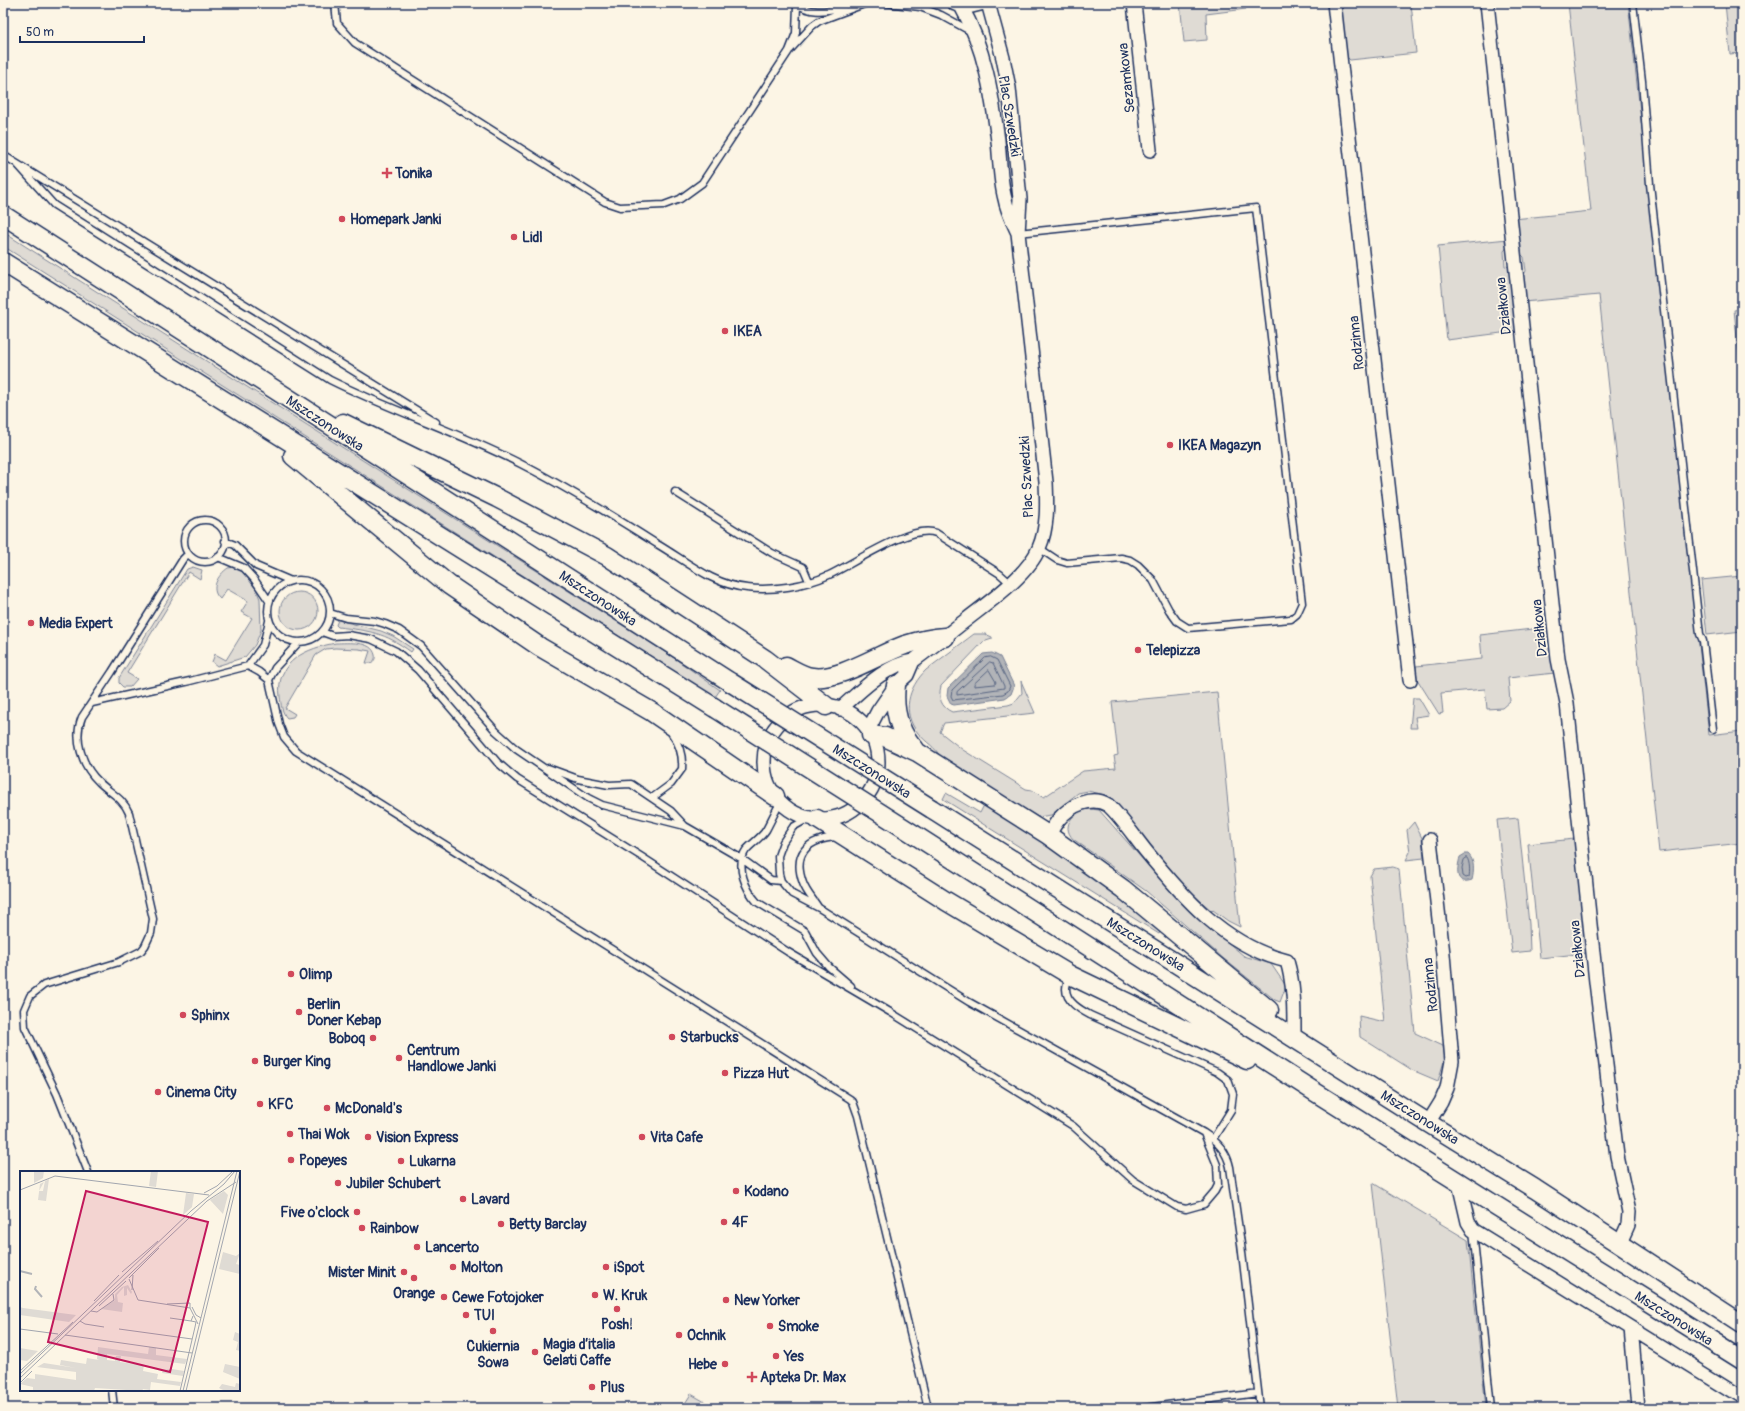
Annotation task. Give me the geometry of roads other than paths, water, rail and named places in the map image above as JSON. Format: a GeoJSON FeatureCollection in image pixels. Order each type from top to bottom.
{"type":"FeatureCollection","features":[{"type":"Feature","properties":{"kind":"main road","name":"Mszczonowska"},"geometry":{"type":"LineString","coordinates":[[3,215],[730,682],[1535,1189],[1742,1324]]}},
{"type":"Feature","properties":{"kind":"main road","name":"Mszczonowska"},"geometry":{"type":"LineString","coordinates":[[3,262],[240,412],[715,708],[1459,1184],[1742,1360]]}},
{"type":"Feature","properties":{"kind":"main road"},"geometry":{"type":"LineString","coordinates":[[253,377],[497,498],[607,556],[765,659],[833,707]]}},
{"type":"Feature","properties":{"kind":"main road"},"geometry":{"type":"LineString","coordinates":[[240,412],[449,585],[540,647],[652,712],[778,799]]}},
{"type":"Feature","properties":{"kind":"main road"},"geometry":{"type":"LineString","coordinates":[[765,659],[777,661],[811,677],[827,676],[852,668],[904,646],[945,636]]}},
{"type":"Feature","properties":{"kind":"main road"},"geometry":{"type":"LineString","coordinates":[[896,685],[895,702],[899,726],[909,743],[917,752]]}},
{"type":"Feature","properties":{"kind":"main road"},"geometry":{"type":"LineString","coordinates":[[869,733],[886,737],[917,752],[1048,835],[1123,889],[1328,1059]]}},
{"type":"Feature","properties":{"kind":"main road"},"geometry":{"type":"LineString","coordinates":[[813,818],[946,901],[1070,975],[1315,1092]]}},
{"type":"Feature","properties":{"kind":"street"},"geometry":{"type":"LineString","coordinates":[[957,5],[975,6],[984,3]]}},
{"type":"Feature","properties":{"kind":"street","name":"Plac Szwedzki"},"geometry":{"type":"LineString","coordinates":[[914,661],[996,597],[1026,569],[1034,559],[1039,548],[1046,521],[1046,482],[1018,233],[1020,199],[1009,88],[1004,58],[988,3]]}},
{"type":"Feature","properties":{"kind":"street","name":"Sezamkowa"},"geometry":{"type":"LineString","coordinates":[[1134,3],[1150,150]]}},
{"type":"Feature","properties":{"kind":"street","name":"Rodzinna"},"geometry":{"type":"LineString","coordinates":[[1334,3],[1410,680]]}},
{"type":"Feature","properties":{"kind":"street","name":"Działkowa"},"geometry":{"type":"LineString","coordinates":[[1487,3],[1558,659],[1568,710],[1596,982],[1617,1156],[1629,1212],[1628,1224],[1619,1245]]}},
{"type":"Feature","properties":{"kind":"street","name":"Plac Szwedzki"},"geometry":{"type":"LineString","coordinates":[[957,5],[976,34],[992,92],[1004,198],[1009,214],[1018,233]]}},
{"type":"Feature","properties":{"kind":"street"},"geometry":{"type":"LineString","coordinates":[[869,733],[878,712],[896,685],[907,675],[914,661]]}},
{"type":"Feature","properties":{"kind":"street"},"geometry":{"type":"LineString","coordinates":[[833,707],[902,663],[914,661]]}},
{"type":"Feature","properties":{"kind":"street"},"geometry":{"type":"LineString","coordinates":[[808,707],[833,707],[853,715],[869,733],[876,751],[876,777],[864,800],[850,811],[834,817],[813,818],[794,812],[778,799],[767,779],[764,761],[771,734],[790,714],[808,707]]}},
{"type":"Feature","properties":{"kind":"street"},"geometry":{"type":"LineString","coordinates":[[1048,835],[1060,818],[1082,803],[1091,800],[1108,805],[1170,880],[1207,919],[1258,951],[1287,961],[1292,979],[1294,995],[1294,1031]]}},
{"type":"Feature","properties":{"kind":"street","name":"Rodzinna"},"geometry":{"type":"LineString","coordinates":[[1428,1123],[1441,1102],[1447,1088],[1452,1061],[1443,954],[1430,840]]}},
{"type":"Feature","properties":{"kind":"street"},"geometry":{"type":"LineString","coordinates":[[1459,1184],[1468,1222],[1473,1230],[1742,1397]]}},
{"type":"Feature","properties":{"kind":"street"},"geometry":{"type":"LineString","coordinates":[[1630,1328],[1638,1408]]}},
{"type":"Feature","properties":{"kind":"lane"},"geometry":{"type":"LineString","coordinates":[[335,3],[337,23],[355,43],[605,202],[620,207],[664,205],[680,199],[702,183],[789,51],[812,26],[819,21],[852,7]]}},
{"type":"Feature","properties":{"kind":"lane"},"geometry":{"type":"LineString","coordinates":[[789,51],[796,33],[796,4],[807,10],[817,12],[852,7],[867,3]]}},
{"type":"Feature","properties":{"kind":"lane"},"geometry":{"type":"LineString","coordinates":[[886,3],[920,7],[941,15],[976,34]]}},
{"type":"Feature","properties":{"kind":"lane"},"geometry":{"type":"LineString","coordinates":[[1633,3],[1642,81],[1650,184],[1700,634],[1704,641],[1713,729]]}},
{"type":"Feature","properties":{"kind":"lane"},"geometry":{"type":"LineString","coordinates":[[3,155],[419,411],[447,430]]}},
{"type":"Feature","properties":{"kind":"lane"},"geometry":{"type":"LineString","coordinates":[[18,165],[54,205],[330,380],[357,394],[447,430],[520,463],[549,478],[721,582],[748,589],[782,587],[809,582],[828,575],[911,534],[928,531],[936,533],[974,557],[1010,583]]}},
{"type":"Feature","properties":{"kind":"lane"},"geometry":{"type":"LineString","coordinates":[[1018,233],[1256,208],[1302,603],[1297,614],[1291,618],[1188,628],[1177,621],[1169,610],[1153,580],[1138,565],[1130,560],[1121,558],[1067,563],[1057,560],[1039,548]]}},
{"type":"Feature","properties":{"kind":"lane"},"geometry":{"type":"LineString","coordinates":[[675,492],[772,553],[803,567],[809,582]]}},
{"type":"Feature","properties":{"kind":"lane"},"geometry":{"type":"LineString","coordinates":[[209,520],[215,522],[224,532],[225,542],[222,552],[218,557],[212,561],[198,561],[188,554],[185,547],[184,535],[190,525],[195,522],[209,520]]}},
{"type":"Feature","properties":{"kind":"lane"},"geometry":{"type":"LineString","coordinates":[[225,542],[235,545],[256,566],[291,581]]}},
{"type":"Feature","properties":{"kind":"lane"},"geometry":{"type":"LineString","coordinates":[[88,1171],[57,1094],[28,1033],[23,1019],[27,1002],[35,990],[49,983],[127,959],[141,951],[145,946],[153,927],[151,909],[127,808],[117,796],[94,777],[80,752],[78,744],[79,725],[82,717],[183,559],[188,554]]}},
{"type":"Feature","properties":{"kind":"lane"},"geometry":{"type":"LineString","coordinates":[[92,702],[169,686],[248,666],[263,645],[266,638],[269,619],[268,601],[254,579],[244,568],[218,557]]}},
{"type":"Feature","properties":{"kind":"lane"},"geometry":{"type":"LineString","coordinates":[[268,601],[278,588],[291,581],[307,581],[322,590],[328,600],[330,613],[326,626],[322,632],[308,641],[299,642],[283,638],[272,626],[269,619]]}},
{"type":"Feature","properties":{"kind":"lane"},"geometry":{"type":"LineString","coordinates":[[330,613],[346,618],[376,621],[408,636],[421,646],[496,731],[539,765],[582,794],[602,805],[685,826]]}},
{"type":"Feature","properties":{"kind":"lane"},"geometry":{"type":"LineString","coordinates":[[322,632],[333,636],[348,635],[370,639],[396,651],[418,670],[497,762],[517,779],[642,857],[788,952],[865,997],[1073,1126],[1114,1165],[1133,1180],[1177,1207],[1186,1209],[1204,1204],[1215,1191],[1218,1184],[1217,1165],[1204,1138],[1204,1133]]}},
{"type":"Feature","properties":{"kind":"lane"},"geometry":{"type":"LineString","coordinates":[[299,642],[275,668],[269,680],[279,724],[284,736],[296,750],[853,1102],[858,1116],[928,1408]]}},
{"type":"Feature","properties":{"kind":"lane"},"geometry":{"type":"LineString","coordinates":[[248,666],[269,680]]}},
{"type":"Feature","properties":{"kind":"lane"},"geometry":{"type":"LineString","coordinates":[[652,712],[668,727],[677,741],[682,760],[682,769],[677,777],[664,790],[652,798]]}},
{"type":"Feature","properties":{"kind":"lane"},"geometry":{"type":"LineString","coordinates":[[539,765],[578,779],[609,785],[631,784],[671,811],[685,826],[742,860],[771,880],[782,881]]}},
{"type":"Feature","properties":{"kind":"lane"},"geometry":{"type":"LineString","coordinates":[[778,799],[765,831],[746,850],[742,860],[745,882],[752,896],[763,906],[805,931],[817,953],[829,967],[865,997]]}},
{"type":"Feature","properties":{"kind":"lane"},"geometry":{"type":"LineString","coordinates":[[813,818],[793,827],[780,850],[778,866],[782,881],[792,894],[819,908],[969,1002],[1204,1133],[1213,1139],[1226,1155],[1251,1329],[1260,1408]]}},
{"type":"Feature","properties":{"kind":"lane"},"geometry":{"type":"LineString","coordinates":[[819,908],[803,883],[800,864],[802,855],[809,845],[821,839],[837,837],[848,839]]}},
{"type":"Feature","properties":{"kind":"lane"},"geometry":{"type":"LineString","coordinates":[[1070,975],[1066,988],[1067,994],[1076,1006],[1090,1015],[1217,1072],[1228,1080],[1232,1094],[1231,1110],[1213,1139]]}},
{"type":"Feature","properties":{"kind":"lane"},"geometry":{"type":"LineString","coordinates":[[1473,1230],[1491,1408]]}},
{"type":"Feature","properties":{"kind":"lane"},"geometry":{"type":"LineString","coordinates":[[112,1391],[114,1408]]}},
{"type":"Feature","properties":{"kind":"lane"},"geometry":{"type":"LineString","coordinates":[[1144,1408],[1258,1393]]}},
{"type":"Feature","properties":{"kind":"water"},"geometry":{"type":"Polygon","coordinates":[[[992,653],[1000,657],[1014,686],[1011,694],[1005,698],[954,705],[951,704],[947,696],[948,688],[983,654],[992,653]]]}},
{"type":"Feature","properties":{"kind":"water"},"geometry":{"type":"Polygon","coordinates":[[[1468,854],[1472,859],[1473,873],[1472,880],[1462,881],[1458,875],[1458,866],[1460,857],[1468,854]]]}},
{"type":"Feature","properties":{"kind":"place","name":"Tonika"},"geometry":{"type":"Point","coordinates":[387,173]}},
{"type":"Feature","properties":{"kind":"place","name":"Homepark Janki"},"geometry":{"type":"Point","coordinates":[342,219]}},
{"type":"Feature","properties":{"kind":"place","name":"Lidl"},"geometry":{"type":"Point","coordinates":[514,237]}},
{"type":"Feature","properties":{"kind":"place","name":"IKEA"},"geometry":{"type":"Point","coordinates":[725,331]}},
{"type":"Feature","properties":{"kind":"place","name":"IKEA Magazyn"},"geometry":{"type":"Point","coordinates":[1170,445]}},
{"type":"Feature","properties":{"kind":"place","name":"Media Expert"},"geometry":{"type":"Point","coordinates":[31,623]}},
{"type":"Feature","properties":{"kind":"place","name":"Telepizza"},"geometry":{"type":"Point","coordinates":[1138,650]}},
{"type":"Feature","properties":{"kind":"place","name":"Olimp"},"geometry":{"type":"Point","coordinates":[291,974]}},
{"type":"Feature","properties":{"kind":"place","name":"Berlin Doner Kebap"},"geometry":{"type":"Point","coordinates":[299,1012]}},
{"type":"Feature","properties":{"kind":"place","name":"Sphinx"},"geometry":{"type":"Point","coordinates":[183,1015]}},
{"type":"Feature","properties":{"kind":"place","name":"Starbucks"},"geometry":{"type":"Point","coordinates":[672,1037]}},
{"type":"Feature","properties":{"kind":"place","name":"Boboq"},"geometry":{"type":"Point","coordinates":[373,1038]}},
{"type":"Feature","properties":{"kind":"place","name":"Centrum Handlowe Janki"},"geometry":{"type":"Point","coordinates":[399,1058]}},
{"type":"Feature","properties":{"kind":"place","name":"Burger King"},"geometry":{"type":"Point","coordinates":[255,1061]}},
{"type":"Feature","properties":{"kind":"place","name":"Pizza Hut"},"geometry":{"type":"Point","coordinates":[725,1073]}},
{"type":"Feature","properties":{"kind":"place","name":"Cinema City"},"geometry":{"type":"Point","coordinates":[158,1092]}},
{"type":"Feature","properties":{"kind":"place","name":"KFC"},"geometry":{"type":"Point","coordinates":[260,1104]}},
{"type":"Feature","properties":{"kind":"place","name":"McDonald's"},"geometry":{"type":"Point","coordinates":[327,1108]}},
{"type":"Feature","properties":{"kind":"place","name":"Thai Wok"},"geometry":{"type":"Point","coordinates":[290,1134]}},
{"type":"Feature","properties":{"kind":"place","name":"Vision Express"},"geometry":{"type":"Point","coordinates":[368,1137]}},
{"type":"Feature","properties":{"kind":"place","name":"Vita Cafe"},"geometry":{"type":"Point","coordinates":[642,1137]}},
{"type":"Feature","properties":{"kind":"place","name":"Popeyes"},"geometry":{"type":"Point","coordinates":[291,1160]}},
{"type":"Feature","properties":{"kind":"place","name":"Lukarna"},"geometry":{"type":"Point","coordinates":[401,1161]}},
{"type":"Feature","properties":{"kind":"place","name":"Jubiler Schubert"},"geometry":{"type":"Point","coordinates":[338,1183]}},
{"type":"Feature","properties":{"kind":"place","name":"Kodano"},"geometry":{"type":"Point","coordinates":[736,1191]}},
{"type":"Feature","properties":{"kind":"place","name":"Lavard"},"geometry":{"type":"Point","coordinates":[463,1199]}},
{"type":"Feature","properties":{"kind":"place","name":"Five o'clock"},"geometry":{"type":"Point","coordinates":[357,1212]}},
{"type":"Feature","properties":{"kind":"place","name":"4F"},"geometry":{"type":"Point","coordinates":[724,1222]}},
{"type":"Feature","properties":{"kind":"place","name":"Betty Barclay"},"geometry":{"type":"Point","coordinates":[501,1224]}},
{"type":"Feature","properties":{"kind":"place","name":"Rainbow"},"geometry":{"type":"Point","coordinates":[362,1228]}},
{"type":"Feature","properties":{"kind":"place","name":"Lancerto"},"geometry":{"type":"Point","coordinates":[417,1247]}},
{"type":"Feature","properties":{"kind":"place","name":"Molton"},"geometry":{"type":"Point","coordinates":[453,1267]}},
{"type":"Feature","properties":{"kind":"place","name":"iSpot"},"geometry":{"type":"Point","coordinates":[606,1267]}},
{"type":"Feature","properties":{"kind":"place","name":"Mister Minit"},"geometry":{"type":"Point","coordinates":[404,1272]}},
{"type":"Feature","properties":{"kind":"place","name":"Orange"},"geometry":{"type":"Point","coordinates":[414,1278]}},
{"type":"Feature","properties":{"kind":"place","name":"W. Kruk"},"geometry":{"type":"Point","coordinates":[595,1295]}},
{"type":"Feature","properties":{"kind":"place","name":"Cewe Fotojoker"},"geometry":{"type":"Point","coordinates":[444,1297]}},
{"type":"Feature","properties":{"kind":"place","name":"New Yorker"},"geometry":{"type":"Point","coordinates":[726,1300]}},
{"type":"Feature","properties":{"kind":"place","name":"Posh!"},"geometry":{"type":"Point","coordinates":[617,1309]}},
{"type":"Feature","properties":{"kind":"place","name":"TUI"},"geometry":{"type":"Point","coordinates":[466,1315]}},
{"type":"Feature","properties":{"kind":"place","name":"Smoke"},"geometry":{"type":"Point","coordinates":[770,1326]}},
{"type":"Feature","properties":{"kind":"place","name":"Cukiernia Sowa"},"geometry":{"type":"Point","coordinates":[493,1331]}},
{"type":"Feature","properties":{"kind":"place","name":"Ochnik"},"geometry":{"type":"Point","coordinates":[679,1335]}},
{"type":"Feature","properties":{"kind":"place","name":"Magia d’italia Gelati Caffe"},"geometry":{"type":"Point","coordinates":[535,1352]}},
{"type":"Feature","properties":{"kind":"place","name":"Yes"},"geometry":{"type":"Point","coordinates":[776,1356]}},
{"type":"Feature","properties":{"kind":"place","name":"Hebe"},"geometry":{"type":"Point","coordinates":[725,1364]}},
{"type":"Feature","properties":{"kind":"place","name":"Apteka Dr. Max"},"geometry":{"type":"Point","coordinates":[752,1377]}},
{"type":"Feature","properties":{"kind":"place","name":"Plus"},"geometry":{"type":"Point","coordinates":[592,1387]}}]}
